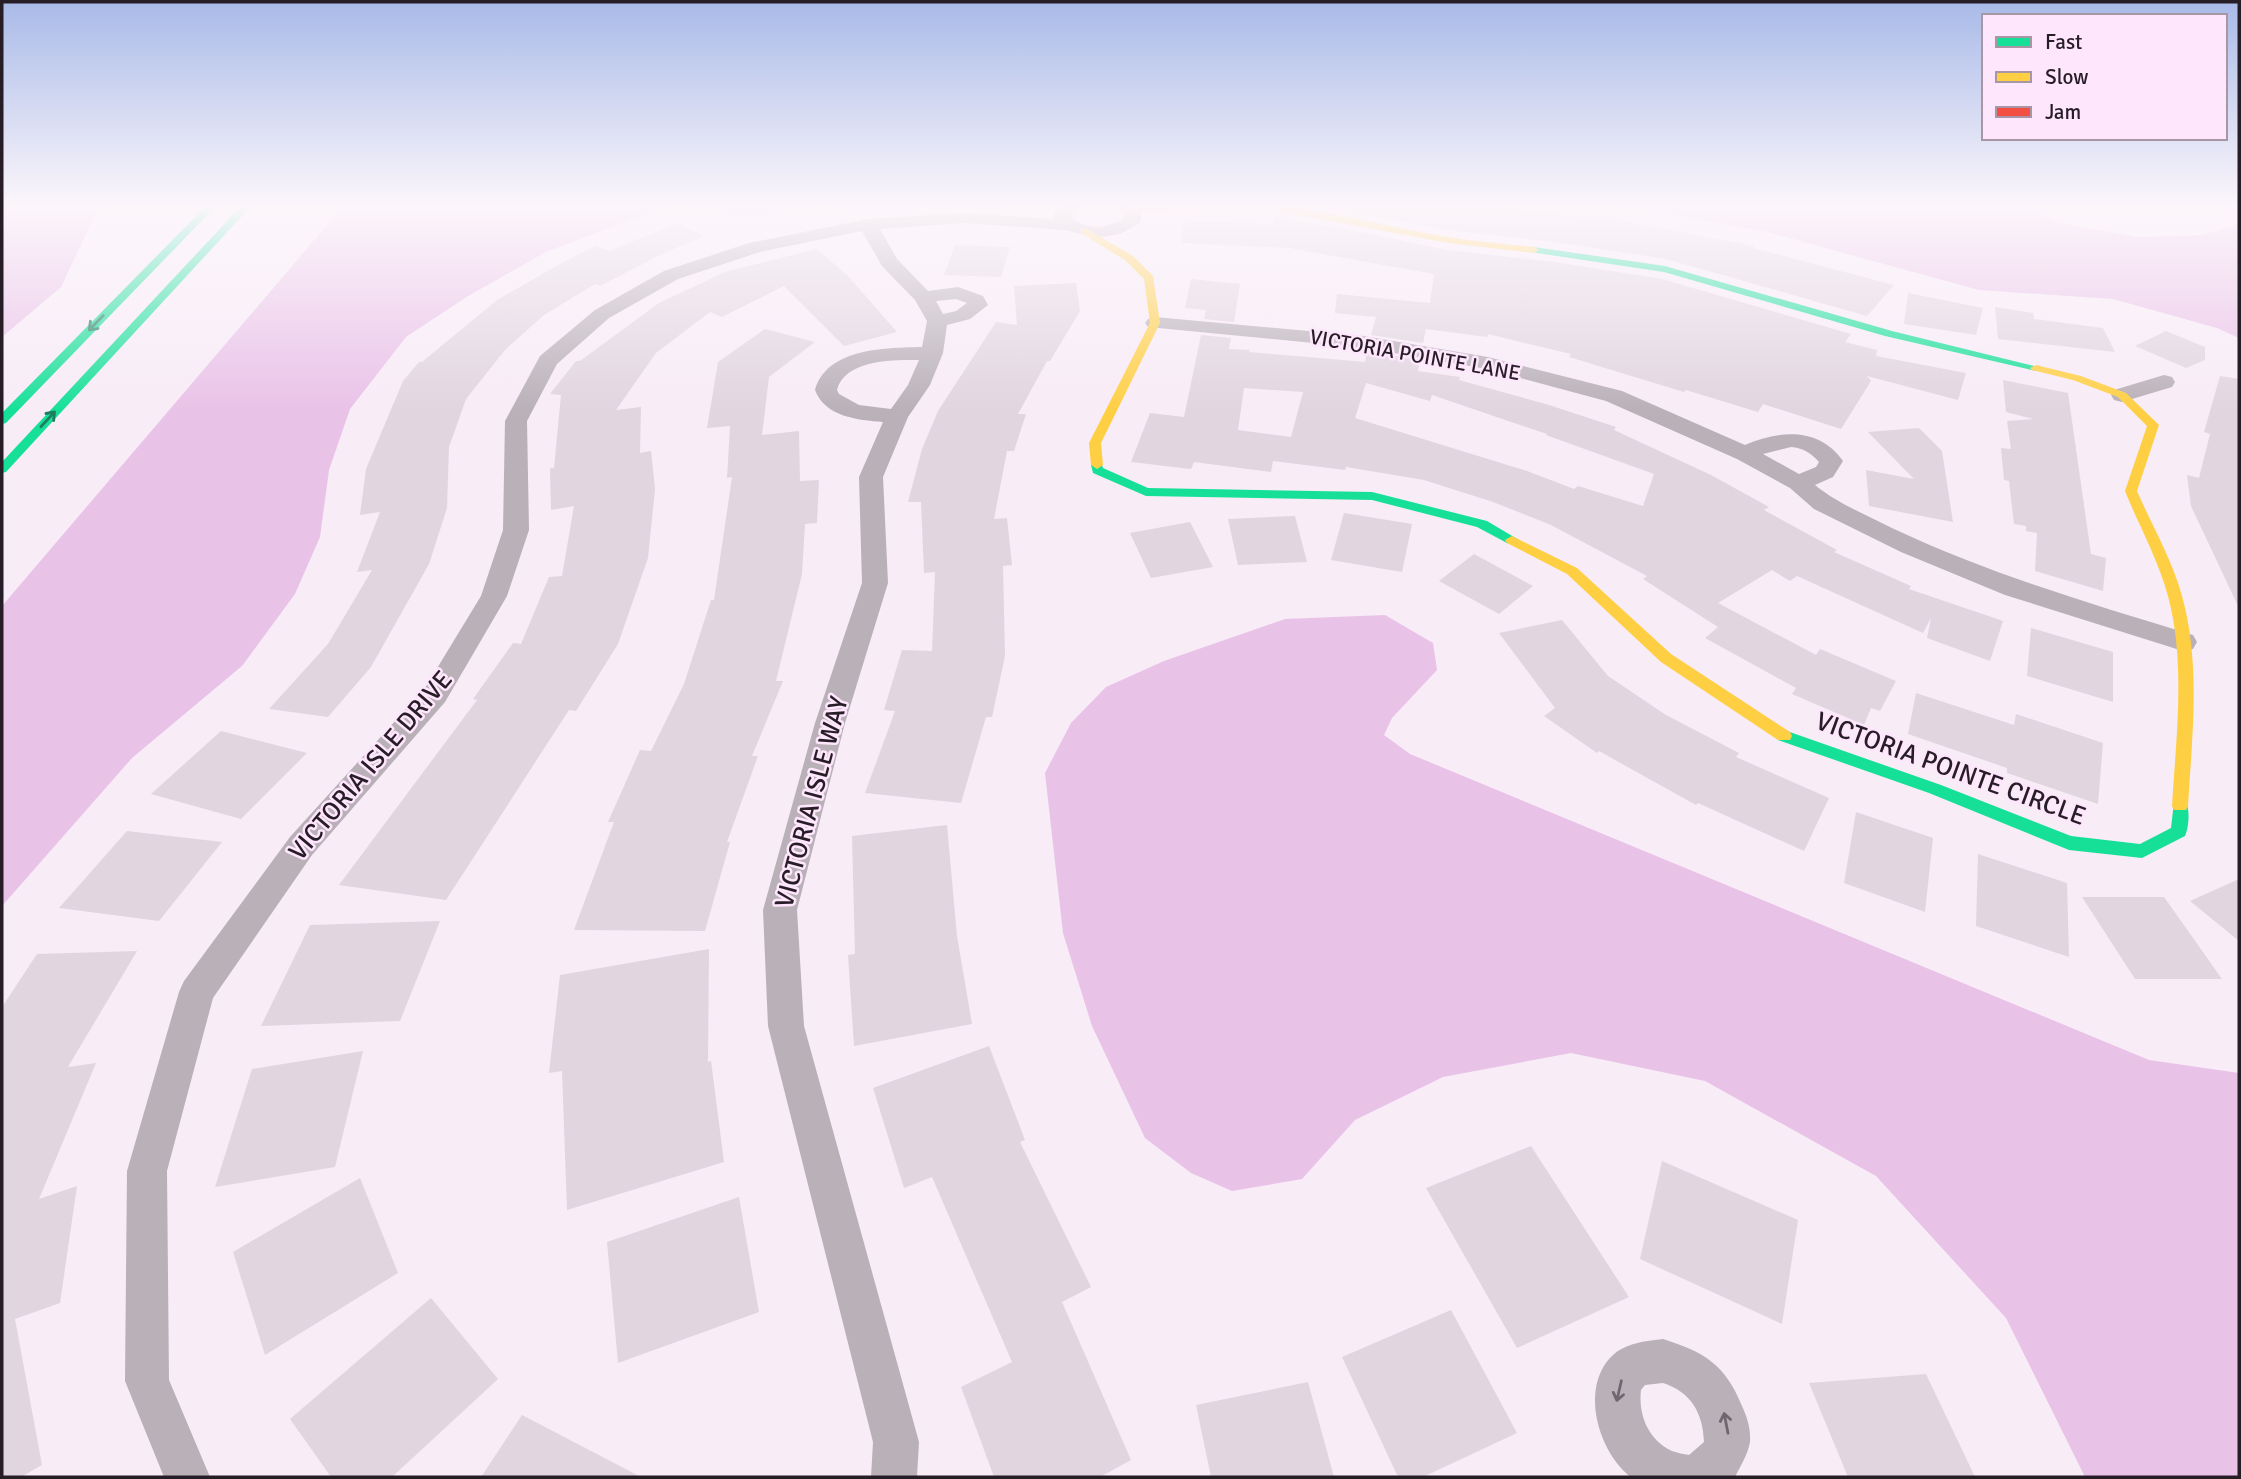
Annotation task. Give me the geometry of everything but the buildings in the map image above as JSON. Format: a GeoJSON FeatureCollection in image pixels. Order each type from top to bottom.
{"type":"FeatureCollection","features":[{"type":"Feature","properties":{"kind":"street"},"geometry":{"type":"LineString","coordinates":[[2,420],[145,273]]}},
{"type":"Feature","properties":{"kind":"street"},"geometry":{"type":"LineString","coordinates":[[2,469],[184,273]]}},
{"type":"Feature","properties":{"kind":"street","name":"VICTORIA ISLE DRIVE"},"geometry":{"type":"LineString","coordinates":[[187,1477],[147,1381],[147,1171],[197,992],[301,846],[435,695],[494,596],[516,530],[516,421],[548,361],[601,314],[677,273]]}},
{"type":"Feature","properties":{"kind":"street"},"geometry":{"type":"LineString","coordinates":[[900,273],[923,297],[937,321],[973,310],[978,305],[969,295],[957,293],[923,297]]}},
{"type":"Feature","properties":{"kind":"street"},"geometry":{"type":"LineString","coordinates":[[1144,273],[1149,278],[1155,323]]}},
{"type":"Feature","properties":{"kind":"street","name":"VICTORIA POINTE CIRCLE"},"geometry":{"type":"LineString","coordinates":[[1155,323],[1095,443],[1097,470],[1146,492],[1372,496],[1482,524],[1572,571],[1666,658],[1782,735],[1934,789],[2069,843],[2142,851],[2179,831],[2184,726],[2183,642],[2175,595],[2131,491],[2153,425],[2122,395],[2077,378],[1889,334],[1769,297],[1676,273]]}},
{"type":"Feature","properties":{"kind":"street","name":"VICTORIA ISLE WAY"},"geometry":{"type":"LineString","coordinates":[[894,1477],[896,1442],[786,1026],[780,910],[830,723],[875,583],[871,477],[897,417],[919,385],[932,353],[937,321]]}},
{"type":"Feature","properties":{"kind":"street","name":"VICTORIA POINTE LANE"},"geometry":{"type":"LineString","coordinates":[[1155,323],[1364,342],[1488,363],[1614,396],[1745,454],[1798,484],[1823,504],[1910,546],[2002,584],[2183,642]]}},
{"type":"Feature","properties":{"kind":"street"},"geometry":{"type":"LineString","coordinates":[[897,417],[851,410],[835,403],[828,394],[828,384],[833,373],[867,358],[932,353]]}},
{"type":"Feature","properties":{"kind":"street"},"geometry":{"type":"LineString","coordinates":[[2122,395],[2164,382]]}},
{"type":"Feature","properties":{"kind":"street"},"geometry":{"type":"LineString","coordinates":[[1745,454],[1769,442],[1794,439],[1820,447],[1832,461],[1825,472],[1798,484]]}},
{"type":"Feature","properties":{"kind":"shaded area"},"geometry":{"type":"Polygon","coordinates":[[[2,273],[68,273],[61,287],[2,337],[2,273]]]}},
{"type":"Feature","properties":{"kind":"shaded area"},"geometry":{"type":"Polygon","coordinates":[[[286,273],[509,273],[406,337],[350,409],[329,470],[320,537],[295,594],[242,666],[132,758],[2,906],[2,606],[286,273]]]}},
{"type":"Feature","properties":{"kind":"shaded area"},"geometry":{"type":"Polygon","coordinates":[[[1917,273],[2239,273],[2239,338],[2217,328],[2113,299],[1979,290],[1917,273]]]}},
{"type":"Feature","properties":{"kind":"shaded area"},"geometry":{"type":"Polygon","coordinates":[[[1385,615],[1433,643],[1437,670],[1392,718],[1384,735],[1410,754],[2149,1060],[2239,1073],[2239,1477],[2085,1477],[2006,1318],[1876,1176],[1705,1081],[1571,1053],[1443,1077],[1355,1120],[1302,1179],[1232,1191],[1191,1173],[1145,1138],[1092,1026],[1063,933],[1045,773],[1071,723],[1106,687],[1164,661],[1285,619],[1385,615]]]}},
{"type":"Feature","properties":{"kind":"traffic: fast"},"geometry":{"type":"LineString","coordinates":[[2,420],[146,273]]}},
{"type":"Feature","properties":{"kind":"traffic: fast"},"geometry":{"type":"LineString","coordinates":[[2,469],[184,273]]}},
{"type":"Feature","properties":{"kind":"traffic: fast"},"geometry":{"type":"LineString","coordinates":[[1679,273],[1889,334],[2036,368]]}},
{"type":"Feature","properties":{"kind":"traffic: fast"},"geometry":{"type":"LineString","coordinates":[[1097,465],[1097,470],[1146,492],[1372,496],[1482,524],[1512,540]]}},
{"type":"Feature","properties":{"kind":"traffic: fast"},"geometry":{"type":"LineString","coordinates":[[1784,736],[1935,789],[2069,843],[2142,851],[2179,831],[2180,806]]}},
{"type":"Feature","properties":{"kind":"traffic: slow"},"geometry":{"type":"LineString","coordinates":[[1097,465],[1095,443],[1155,323],[1149,278],[1144,273]]}},
{"type":"Feature","properties":{"kind":"traffic: slow"},"geometry":{"type":"LineString","coordinates":[[2036,368],[2077,378],[2122,395],[2153,425],[2131,491],[2166,569],[2181,620],[2185,700],[2180,806]]}},
{"type":"Feature","properties":{"kind":"traffic: slow"},"geometry":{"type":"LineString","coordinates":[[1512,540],[1572,571],[1666,658],[1784,736]]}}]}
